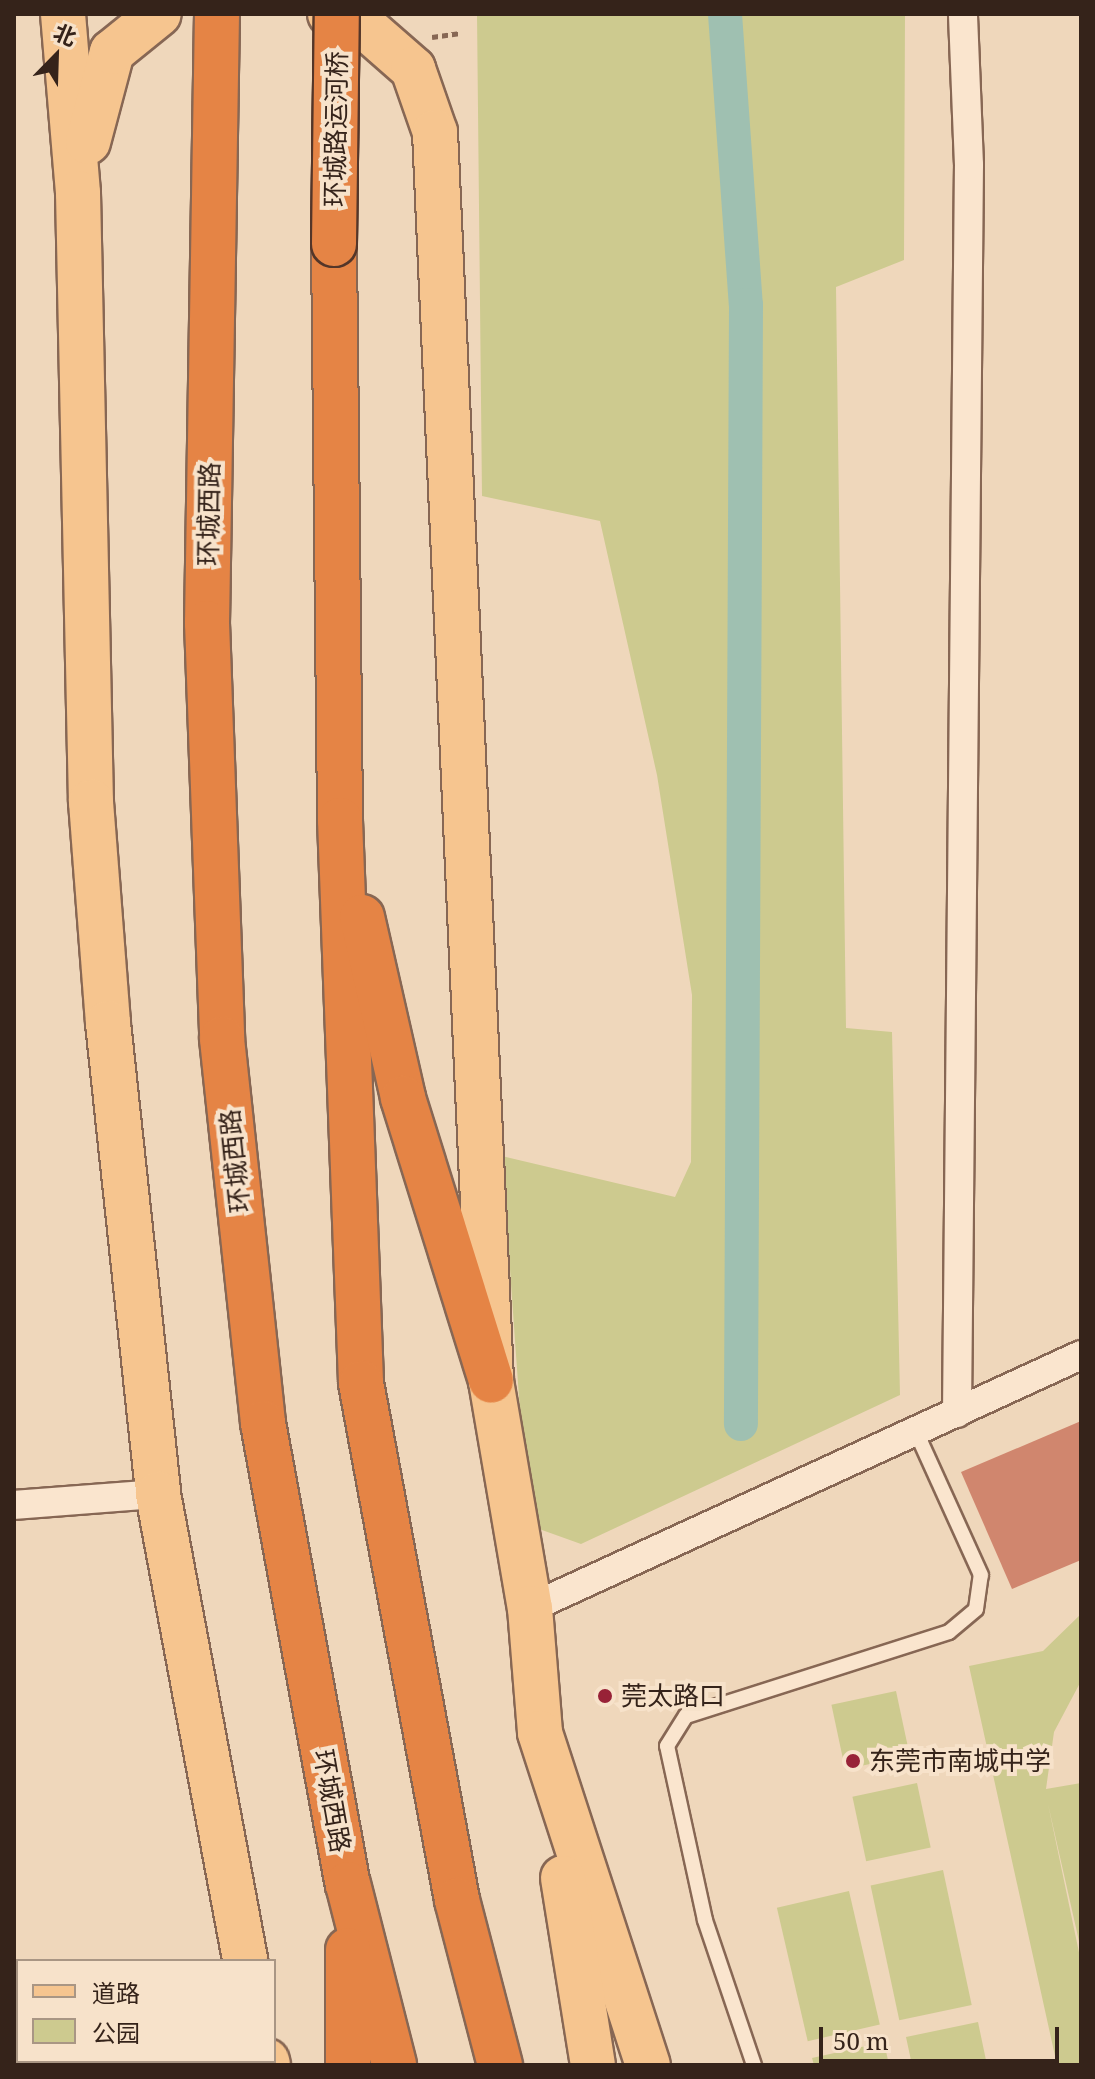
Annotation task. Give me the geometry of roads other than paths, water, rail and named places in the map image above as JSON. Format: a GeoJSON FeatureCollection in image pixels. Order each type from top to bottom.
{"type":"FeatureCollection","features":[{"type":"Feature","properties":{"kind":"highway","name":"环城西路"},"geometry":{"type":"LineString","coordinates":[[217,14],[207,623],[222,1039],[263,1423],[348,1884],[394,2065]]}},
{"type":"Feature","properties":{"kind":"highway","name":"环城路运河桥"},"geometry":{"type":"LineString","coordinates":[[337,14],[334,244],[340,820]]}},
{"type":"Feature","properties":{"kind":"highway"},"geometry":{"type":"LineString","coordinates":[[340,820],[403,1098],[491,1381]]}},
{"type":"Feature","properties":{"kind":"highway"},"geometry":{"type":"LineString","coordinates":[[340,820],[361,1383],[457,1900],[500,2065]]}},
{"type":"Feature","properties":{"kind":"highway"},"geometry":{"type":"LineString","coordinates":[[348,1884],[348,2065]]}},
{"type":"Feature","properties":{"kind":"main road"},"geometry":{"type":"LineString","coordinates":[[63,14],[78,193],[91,802],[158,1494],[245,1959]]}},
{"type":"Feature","properties":{"kind":"main road"},"geometry":{"type":"LineString","coordinates":[[78,193],[112,52],[159,14]]}},
{"type":"Feature","properties":{"kind":"main road"},"geometry":{"type":"LineString","coordinates":[[330,14],[365,27],[413,69],[435,132],[491,1381],[530,1608],[540,1733],[593,2065]]}},
{"type":"Feature","properties":{"kind":"main road"},"geometry":{"type":"LineString","coordinates":[[540,1733],[648,2065]]}},
{"type":"Feature","properties":{"kind":"street"},"geometry":{"type":"LineString","coordinates":[[957,1413],[969,180],[963,14]]}},
{"type":"Feature","properties":{"kind":"street"},"geometry":{"type":"LineString","coordinates":[[530,1608],[1081,1355]]}},
{"type":"Feature","properties":{"kind":"street"},"geometry":{"type":"LineString","coordinates":[[14,1505],[158,1494]]}},
{"type":"Feature","properties":{"kind":"lane"},"geometry":{"type":"LineString","coordinates":[[754,2065],[705,1920],[667,1746],[686,1716],[949,1632],[976,1609],[981,1575],[916,1432]]}},
{"type":"Feature","properties":{"kind":"waterway"},"geometry":{"type":"LineString","coordinates":[[725,14],[746,305],[741,1424]]}},
{"type":"Feature","properties":{"kind":"place","name":"莞太路口"},"geometry":{"type":"Point","coordinates":[605,1696]}},
{"type":"Feature","properties":{"kind":"place","name":"东莞市南城中学"},"geometry":{"type":"Point","coordinates":[853,1761]}}]}
